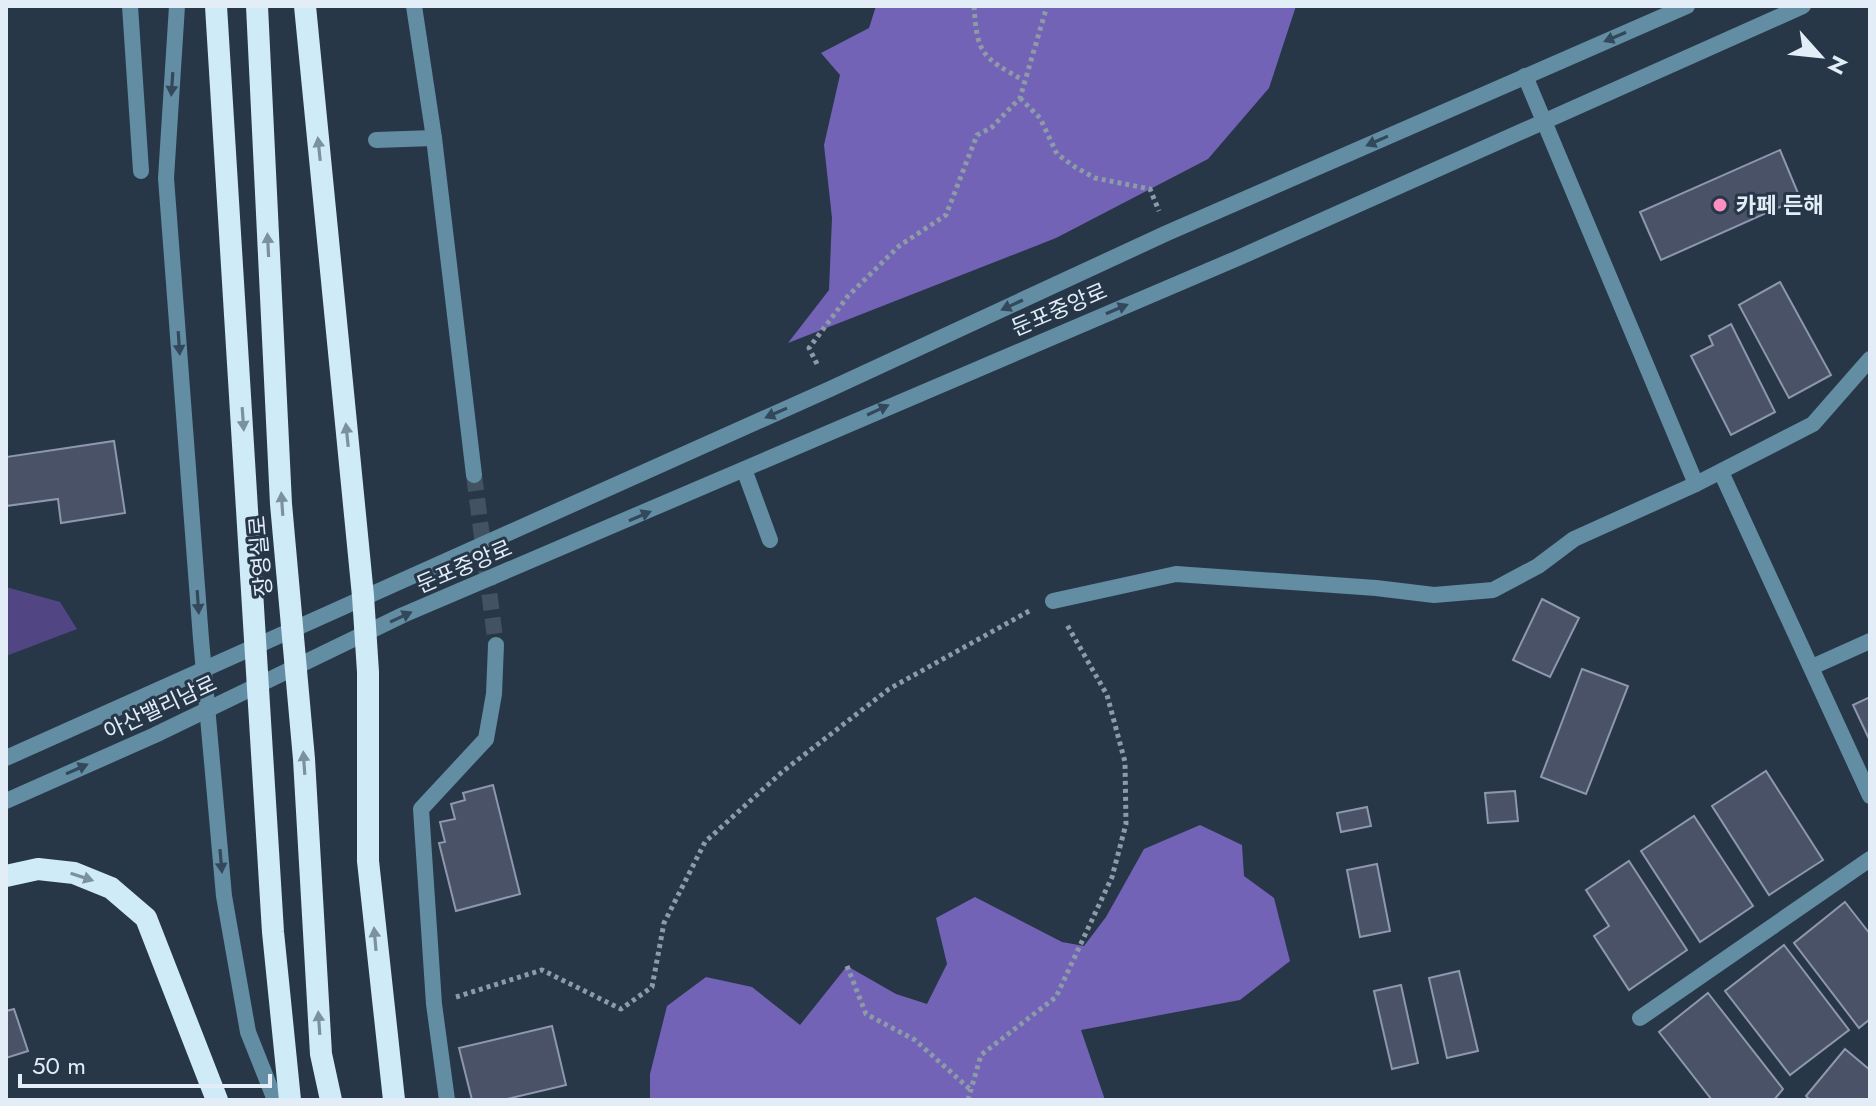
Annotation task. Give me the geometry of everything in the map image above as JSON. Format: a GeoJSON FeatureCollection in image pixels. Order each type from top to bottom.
{"type":"FeatureCollection","features":[{"type":"Feature","properties":{"kind":"highway","name":"장영실로"},"geometry":{"type":"LineString","coordinates":[[216,6],[273,932],[290,1100]]}},
{"type":"Feature","properties":{"kind":"highway","name":"장영실로"},"geometry":{"type":"LineString","coordinates":[[257,6],[281,504],[304,759],[321,1054],[331,1100]]}},
{"type":"Feature","properties":{"kind":"highway"},"geometry":{"type":"LineString","coordinates":[[305,6],[363,596],[368,861],[394,1100]]}},
{"type":"Feature","properties":{"kind":"highway"},"geometry":{"type":"LineString","coordinates":[[6,876],[38,869],[74,873],[111,888],[146,918],[156,935],[217,1100]]}},
{"type":"Feature","properties":{"kind":"street"},"geometry":{"type":"LineString","coordinates":[[130,6],[141,171]]}},
{"type":"Feature","properties":{"kind":"street"},"geometry":{"type":"LineString","coordinates":[[177,6],[166,178],[224,896],[248,1032],[275,1100]]}},
{"type":"Feature","properties":{"kind":"street"},"geometry":{"type":"LineString","coordinates":[[414,6],[434,138],[474,475]]}},
{"type":"Feature","properties":{"kind":"street","name":"둔포중앙로"},"geometry":{"type":"LineString","coordinates":[[331,611],[830,389],[1167,233],[1687,6]]}},
{"type":"Feature","properties":{"kind":"street","name":"둔포중앙로"},"geometry":{"type":"LineString","coordinates":[[330,650],[745,472],[891,405],[1238,258],[1803,6]]}},
{"type":"Feature","properties":{"kind":"street"},"geometry":{"type":"LineString","coordinates":[[1525,76],[1696,484]]}},
{"type":"Feature","properties":{"kind":"street"},"geometry":{"type":"LineString","coordinates":[[376,140],[434,138]]}},
{"type":"Feature","properties":{"kind":"street"},"geometry":{"type":"LineString","coordinates":[[1053,601],[1176,574],[1434,595],[1493,590],[1538,566],[1574,539],[1721,472],[1813,424],[1870,359]]}},
{"type":"Feature","properties":{"kind":"street"},"geometry":{"type":"LineString","coordinates":[[745,472],[770,540]]}},
{"type":"Feature","properties":{"kind":"street"},"geometry":{"type":"LineString","coordinates":[[1721,472],[1870,796]]}},
{"type":"Feature","properties":{"kind":"street","name":"아산밸리남로"},"geometry":{"type":"LineString","coordinates":[[6,758],[331,611]]}},
{"type":"Feature","properties":{"kind":"street"},"geometry":{"type":"LineString","coordinates":[[1812,667],[1870,641]]}},
{"type":"Feature","properties":{"kind":"street"},"geometry":{"type":"LineString","coordinates":[[447,1100],[434,1004],[421,809],[486,739],[494,694],[496,645]]}},
{"type":"Feature","properties":{"kind":"street","name":"아산밸리남로"},"geometry":{"type":"LineString","coordinates":[[6,801],[155,735],[330,650]]}},
{"type":"Feature","properties":{"kind":"street"},"geometry":{"type":"LineString","coordinates":[[1640,1018],[1870,859]]}},
{"type":"Feature","properties":{"kind":"path"},"geometry":{"type":"LineString","coordinates":[[974,6],[976,43],[994,64],[1023,80]]}},
{"type":"Feature","properties":{"kind":"path"},"geometry":{"type":"LineString","coordinates":[[817,364],[809,348],[848,296],[899,246],[946,215],[977,135],[991,128],[1020,98],[1047,6]]}},
{"type":"Feature","properties":{"kind":"path"},"geometry":{"type":"LineString","coordinates":[[1020,98],[1040,118],[1057,154],[1095,178],[1150,189],[1159,211]]}},
{"type":"Feature","properties":{"kind":"path"},"geometry":{"type":"LineString","coordinates":[[434,1004],[542,970],[621,1009],[652,987],[664,923],[705,842],[782,772],[889,689],[1024,613],[1053,601],[1107,695],[1125,762],[1126,824],[1112,877],[1056,997],[981,1055],[968,1100]]}},
{"type":"Feature","properties":{"kind":"path"},"geometry":{"type":"LineString","coordinates":[[847,966],[866,1014],[915,1040],[972,1091]]}},
{"type":"Feature","properties":{"kind":"shaded area"},"geometry":{"type":"Polygon","coordinates":[[[876,6],[1296,6],[1269,88],[1208,159],[1056,238],[788,343],[829,290],[832,218],[824,145],[840,75],[821,53],[869,28],[876,6]]]}},
{"type":"Feature","properties":{"kind":"shaded area"},"geometry":{"type":"Polygon","coordinates":[[[6,587],[60,602],[77,629],[6,656],[6,587]]]}},
{"type":"Feature","properties":{"kind":"shaded area"},"geometry":{"type":"Polygon","coordinates":[[[1200,825],[1242,845],[1244,876],[1274,898],[1290,961],[1240,1000],[1081,1030],[1105,1100],[650,1100],[650,1074],[667,1006],[706,977],[752,987],[800,1025],[847,966],[896,994],[927,1004],[947,964],[936,918],[975,897],[1062,942],[1084,946],[1106,917],[1144,849],[1200,825]]]}},
{"type":"Feature","properties":{"kind":"building","name":"카페 든해"},"geometry":{"type":"Polygon","coordinates":[[[1780,150],[1800,198],[1661,260],[1640,212],[1780,150]]]}},
{"type":"Feature","properties":{"kind":"building"},"geometry":{"type":"Polygon","coordinates":[[[1780,282],[1831,375],[1789,398],[1739,305],[1780,282]]]}},
{"type":"Feature","properties":{"kind":"building"},"geometry":{"type":"Polygon","coordinates":[[[1731,324],[1775,412],[1731,435],[1691,356],[1713,345],[1709,336],[1731,324]]]}},
{"type":"Feature","properties":{"kind":"building"},"geometry":{"type":"Polygon","coordinates":[[[114,441],[125,513],[61,523],[58,499],[6,506],[6,457],[114,441]]]}},
{"type":"Feature","properties":{"kind":"building"},"geometry":{"type":"Polygon","coordinates":[[[1542,599],[1579,618],[1550,677],[1513,660],[1542,599]]]}},
{"type":"Feature","properties":{"kind":"building"},"geometry":{"type":"Polygon","coordinates":[[[1582,669],[1628,686],[1586,794],[1541,777],[1582,669]]]}},
{"type":"Feature","properties":{"kind":"building"},"geometry":{"type":"Polygon","coordinates":[[[1870,697],[1870,741],[1853,705],[1870,697]]]}},
{"type":"Feature","properties":{"kind":"building"},"geometry":{"type":"Polygon","coordinates":[[[1766,771],[1823,860],[1769,895],[1712,806],[1766,771]]]}},
{"type":"Feature","properties":{"kind":"building"},"geometry":{"type":"Polygon","coordinates":[[[493,785],[520,894],[456,911],[439,843],[445,842],[440,822],[455,819],[451,804],[465,800],[463,793],[493,785]]]}},
{"type":"Feature","properties":{"kind":"building"},"geometry":{"type":"Polygon","coordinates":[[[1515,791],[1518,821],[1488,823],[1485,793],[1515,791]]]}},
{"type":"Feature","properties":{"kind":"building"},"geometry":{"type":"Polygon","coordinates":[[[1367,807],[1371,826],[1341,832],[1337,813],[1367,807]]]}},
{"type":"Feature","properties":{"kind":"building"},"geometry":{"type":"Polygon","coordinates":[[[1694,816],[1753,906],[1700,942],[1641,851],[1694,816]]]}},
{"type":"Feature","properties":{"kind":"building"},"geometry":{"type":"Polygon","coordinates":[[[1629,861],[1687,950],[1629,990],[1594,936],[1609,926],[1586,890],[1629,861]]]}},
{"type":"Feature","properties":{"kind":"building"},"geometry":{"type":"Polygon","coordinates":[[[1377,864],[1390,931],[1360,937],[1347,870],[1377,864]]]}},
{"type":"Feature","properties":{"kind":"building"},"geometry":{"type":"Polygon","coordinates":[[[1845,902],[1870,934],[1870,1019],[1859,1028],[1794,943],[1845,902]]]}},
{"type":"Feature","properties":{"kind":"building"},"geometry":{"type":"Polygon","coordinates":[[[1784,945],[1849,1030],[1790,1075],[1725,991],[1784,945]]]}},
{"type":"Feature","properties":{"kind":"building"},"geometry":{"type":"Polygon","coordinates":[[[1459,971],[1478,1051],[1447,1058],[1429,978],[1459,971]]]}},
{"type":"Feature","properties":{"kind":"building"},"geometry":{"type":"Polygon","coordinates":[[[1401,985],[1418,1063],[1392,1069],[1374,991],[1401,985]]]}},
{"type":"Feature","properties":{"kind":"building"},"geometry":{"type":"Polygon","coordinates":[[[1708,993],[1783,1089],[1774,1100],[1712,1100],[1659,1032],[1708,993]]]}},
{"type":"Feature","properties":{"kind":"building"},"geometry":{"type":"Polygon","coordinates":[[[14,1009],[28,1051],[6,1058],[6,1011],[14,1009]]]}},
{"type":"Feature","properties":{"kind":"building"},"geometry":{"type":"Polygon","coordinates":[[[552,1026],[566,1085],[503,1100],[472,1100],[459,1048],[552,1026]]]}},
{"type":"Feature","properties":{"kind":"building"},"geometry":{"type":"Polygon","coordinates":[[[1845,1049],[1870,1070],[1870,1100],[1810,1100],[1806,1096],[1845,1049]]]}},
{"type":"Feature","properties":{"kind":"tunnel"},"geometry":{"type":"LineString","coordinates":[[474,475],[496,645]]}},
{"type":"Feature","properties":{"kind":"place","name":"카페 든해"},"geometry":{"type":"Point","coordinates":[1720,205]}}]}
